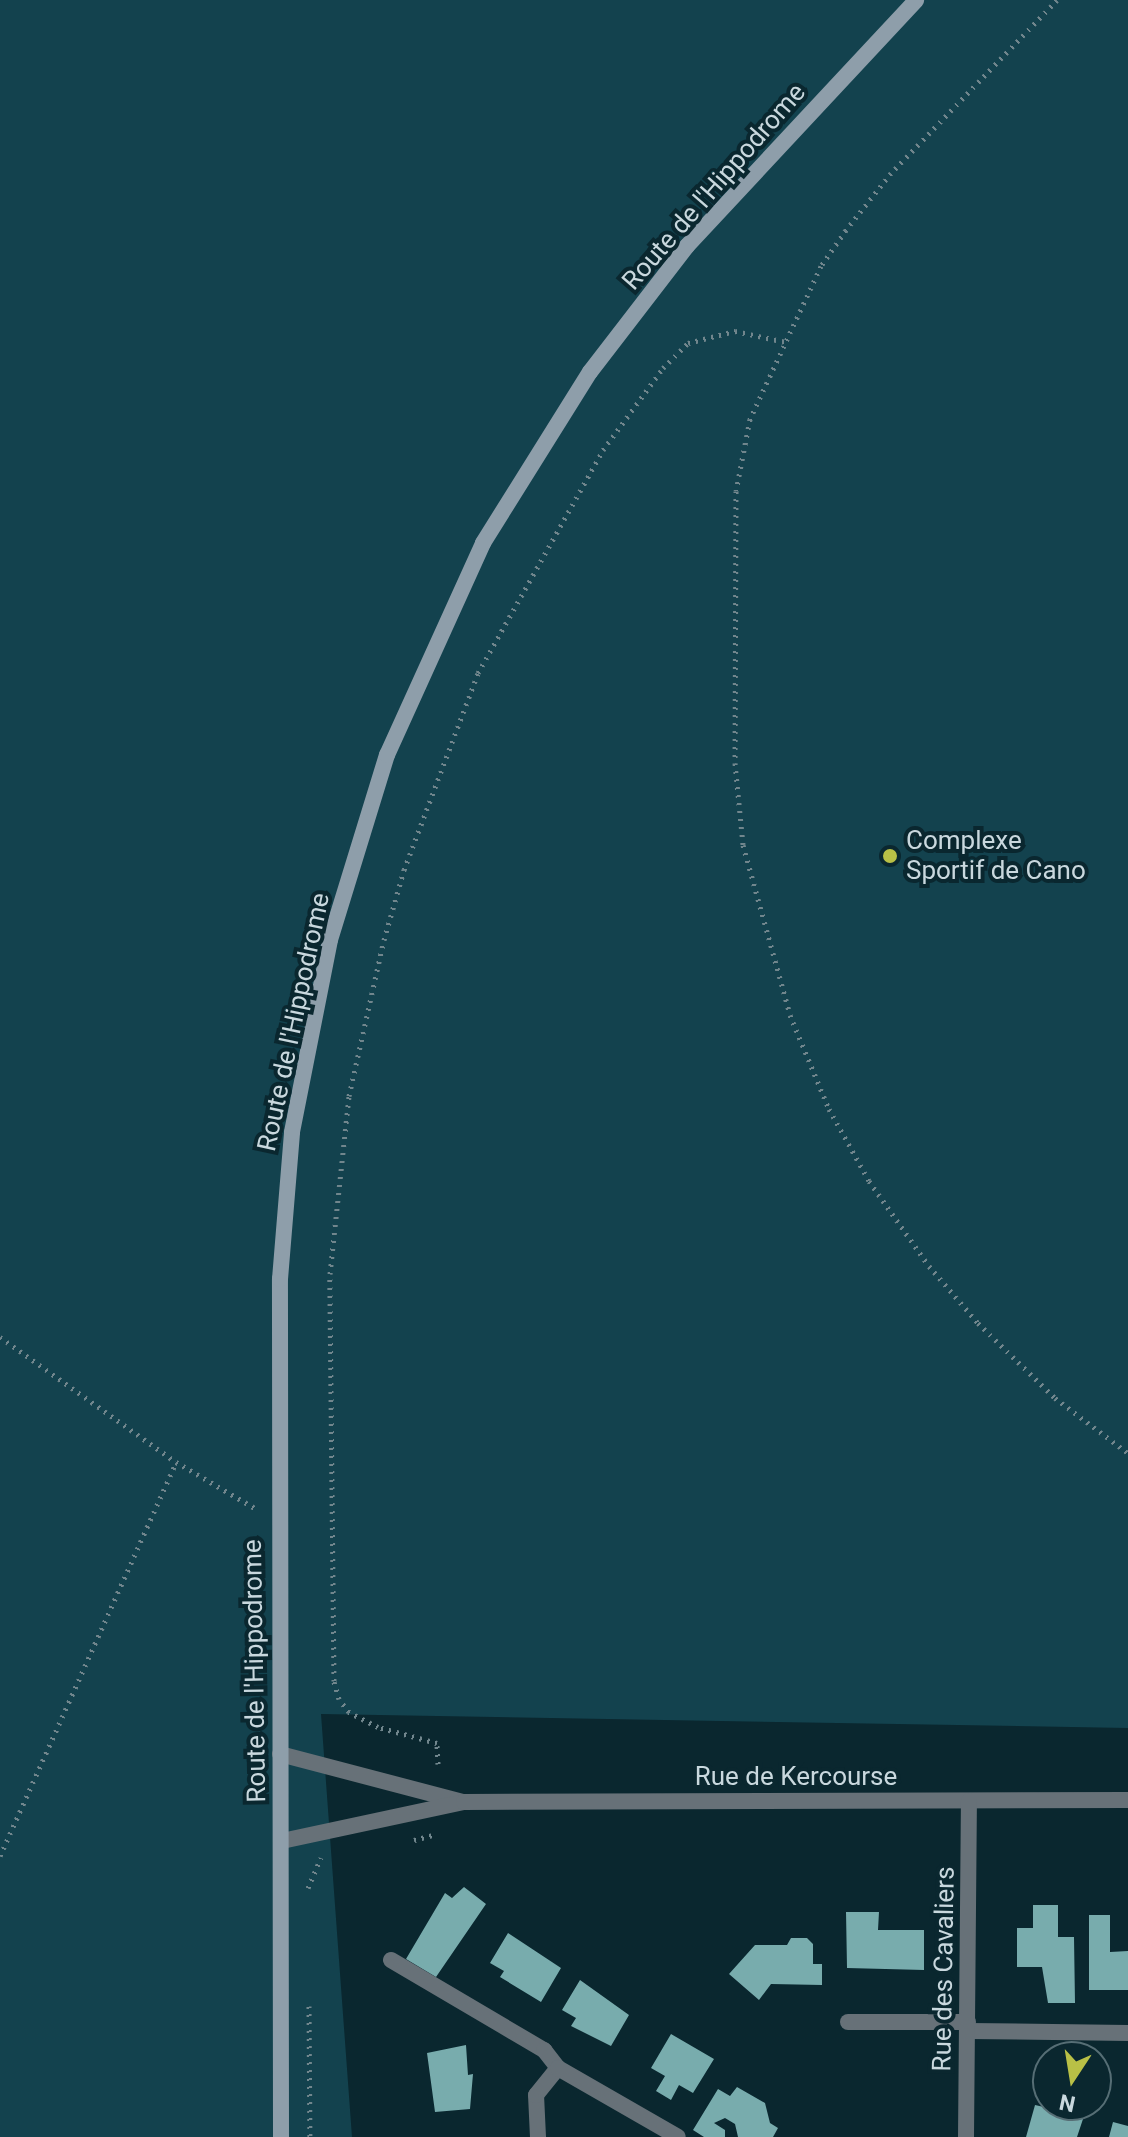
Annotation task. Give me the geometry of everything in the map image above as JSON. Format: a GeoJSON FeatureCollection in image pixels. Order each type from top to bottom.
{"type":"FeatureCollection","features":[{"type":"Feature","properties":{"kind":"main road","name":"Route de l'Hippodrome"},"geometry":{"type":"LineString","coordinates":[[281,2137],[282,1841],[276,1521],[280,1279],[292,1132],[330,940],[387,755],[483,543],[590,372],[687,246],[916,0]]}},
{"type":"Feature","properties":{"kind":"street","name":"Rue de Kercourse"},"geometry":{"type":"LineString","coordinates":[[280,1754],[464,1802]]}},
{"type":"Feature","properties":{"kind":"street","name":"Rue de Kercourse"},"geometry":{"type":"LineString","coordinates":[[282,1841],[464,1802],[1128,1800]]}},
{"type":"Feature","properties":{"kind":"street","name":"Rue des Cavaliers"},"geometry":{"type":"LineString","coordinates":[[966,2137],[969,1801]]}},
{"type":"Feature","properties":{"kind":"street"},"geometry":{"type":"LineString","coordinates":[[391,1960],[544,2050],[558,2068],[678,2137]]}},
{"type":"Feature","properties":{"kind":"street"},"geometry":{"type":"LineString","coordinates":[[848,2022],[1128,2033]]}},
{"type":"Feature","properties":{"kind":"street"},"geometry":{"type":"LineString","coordinates":[[538,2137],[536,2095],[558,2068]]}},
{"type":"Feature","properties":{"kind":"path"},"geometry":{"type":"LineString","coordinates":[[1057,0],[891,173],[855,219],[821,266],[750,419],[736,491],[735,763],[743,845],[765,939],[790,1015],[829,1109],[869,1181],[929,1266],[978,1323],[1055,1398],[1128,1453]]}},
{"type":"Feature","properties":{"kind":"path"},"geometry":{"type":"LineString","coordinates":[[438,1764],[437,1743],[378,1727],[349,1712],[339,1699],[334,1681],[330,1274],[349,1096],[404,870],[467,699],[526,581],[603,450],[663,368],[700,338],[735,331],[786,342]]}},
{"type":"Feature","properties":{"kind":"path"},"geometry":{"type":"LineString","coordinates":[[0,1337],[176,1462],[276,1521]]}},
{"type":"Feature","properties":{"kind":"path"},"geometry":{"type":"LineString","coordinates":[[0,1856],[176,1462]]}},
{"type":"Feature","properties":{"kind":"path"},"geometry":{"type":"LineString","coordinates":[[410,1840],[436,1834]]}},
{"type":"Feature","properties":{"kind":"path"},"geometry":{"type":"LineString","coordinates":[[308,1903],[310,1875],[326,1853]]}},
{"type":"Feature","properties":{"kind":"path"},"geometry":{"type":"LineString","coordinates":[[308,1992],[310,2137]]}},
{"type":"Feature","properties":{"kind":"shaded area"},"geometry":{"type":"Polygon","coordinates":[[[0,0],[1128,0],[1128,1728],[321,1714],[352,2137],[0,2137],[0,0]]]}},
{"type":"Feature","properties":{"kind":"building"},"geometry":{"type":"Polygon","coordinates":[[[464,1887],[486,1904],[436,1977],[406,1959],[445,1893],[452,1898],[464,1887]]]}},
{"type":"Feature","properties":{"kind":"building"},"geometry":{"type":"Polygon","coordinates":[[[1033,1905],[1058,1905],[1058,1937],[1074,1937],[1075,2003],[1048,2003],[1042,1967],[1017,1967],[1017,1928],[1033,1928],[1033,1905]]]}},
{"type":"Feature","properties":{"kind":"building"},"geometry":{"type":"Polygon","coordinates":[[[846,1912],[879,1912],[878,1930],[924,1930],[924,1970],[847,1968],[846,1912]]]}},
{"type":"Feature","properties":{"kind":"building"},"geometry":{"type":"Polygon","coordinates":[[[1089,1915],[1110,1915],[1110,1952],[1128,1951],[1128,1990],[1089,1990],[1089,1915]]]}},
{"type":"Feature","properties":{"kind":"building"},"geometry":{"type":"Polygon","coordinates":[[[508,1933],[561,1968],[541,2002],[500,1977],[504,1971],[490,1963],[508,1933]]]}},
{"type":"Feature","properties":{"kind":"building"},"geometry":{"type":"Polygon","coordinates":[[[791,1938],[807,1938],[813,1944],[813,1964],[822,1964],[822,1985],[771,1984],[759,2000],[729,1974],[755,1945],[787,1945],[791,1938]]]}},
{"type":"Feature","properties":{"kind":"building"},"geometry":{"type":"Polygon","coordinates":[[[580,1980],[629,2015],[611,2046],[571,2026],[576,2018],[562,2010],[580,1980]]]}},
{"type":"Feature","properties":{"kind":"building"},"geometry":{"type":"Polygon","coordinates":[[[671,2034],[714,2059],[693,2093],[679,2085],[671,2100],[656,2091],[665,2076],[651,2068],[671,2034]]]}},
{"type":"Feature","properties":{"kind":"building"},"geometry":{"type":"Polygon","coordinates":[[[466,2045],[468,2075],[473,2074],[470,2109],[435,2112],[427,2053],[466,2045]]]}},
{"type":"Feature","properties":{"kind":"building"},"geometry":{"type":"Polygon","coordinates":[[[737,2087],[765,2103],[770,2123],[778,2128],[773,2137],[738,2137],[735,2124],[725,2118],[714,2123],[725,2130],[725,2137],[704,2137],[693,2130],[718,2089],[730,2096],[737,2087]]]}},
{"type":"Feature","properties":{"kind":"building"},"geometry":{"type":"Polygon","coordinates":[[[1032,2116],[1032,2121],[1082,2121],[1077,2137],[1026,2137],[1032,2116]]]}},
{"type":"Feature","properties":{"kind":"building"},"geometry":{"type":"Polygon","coordinates":[[[1113,2122],[1128,2126],[1128,2137],[1109,2137],[1113,2122]]]}},
{"type":"Feature","properties":{"kind":"place","name":"Complexe Sportif de Cano"},"geometry":{"type":"Point","coordinates":[890,856]}}]}
